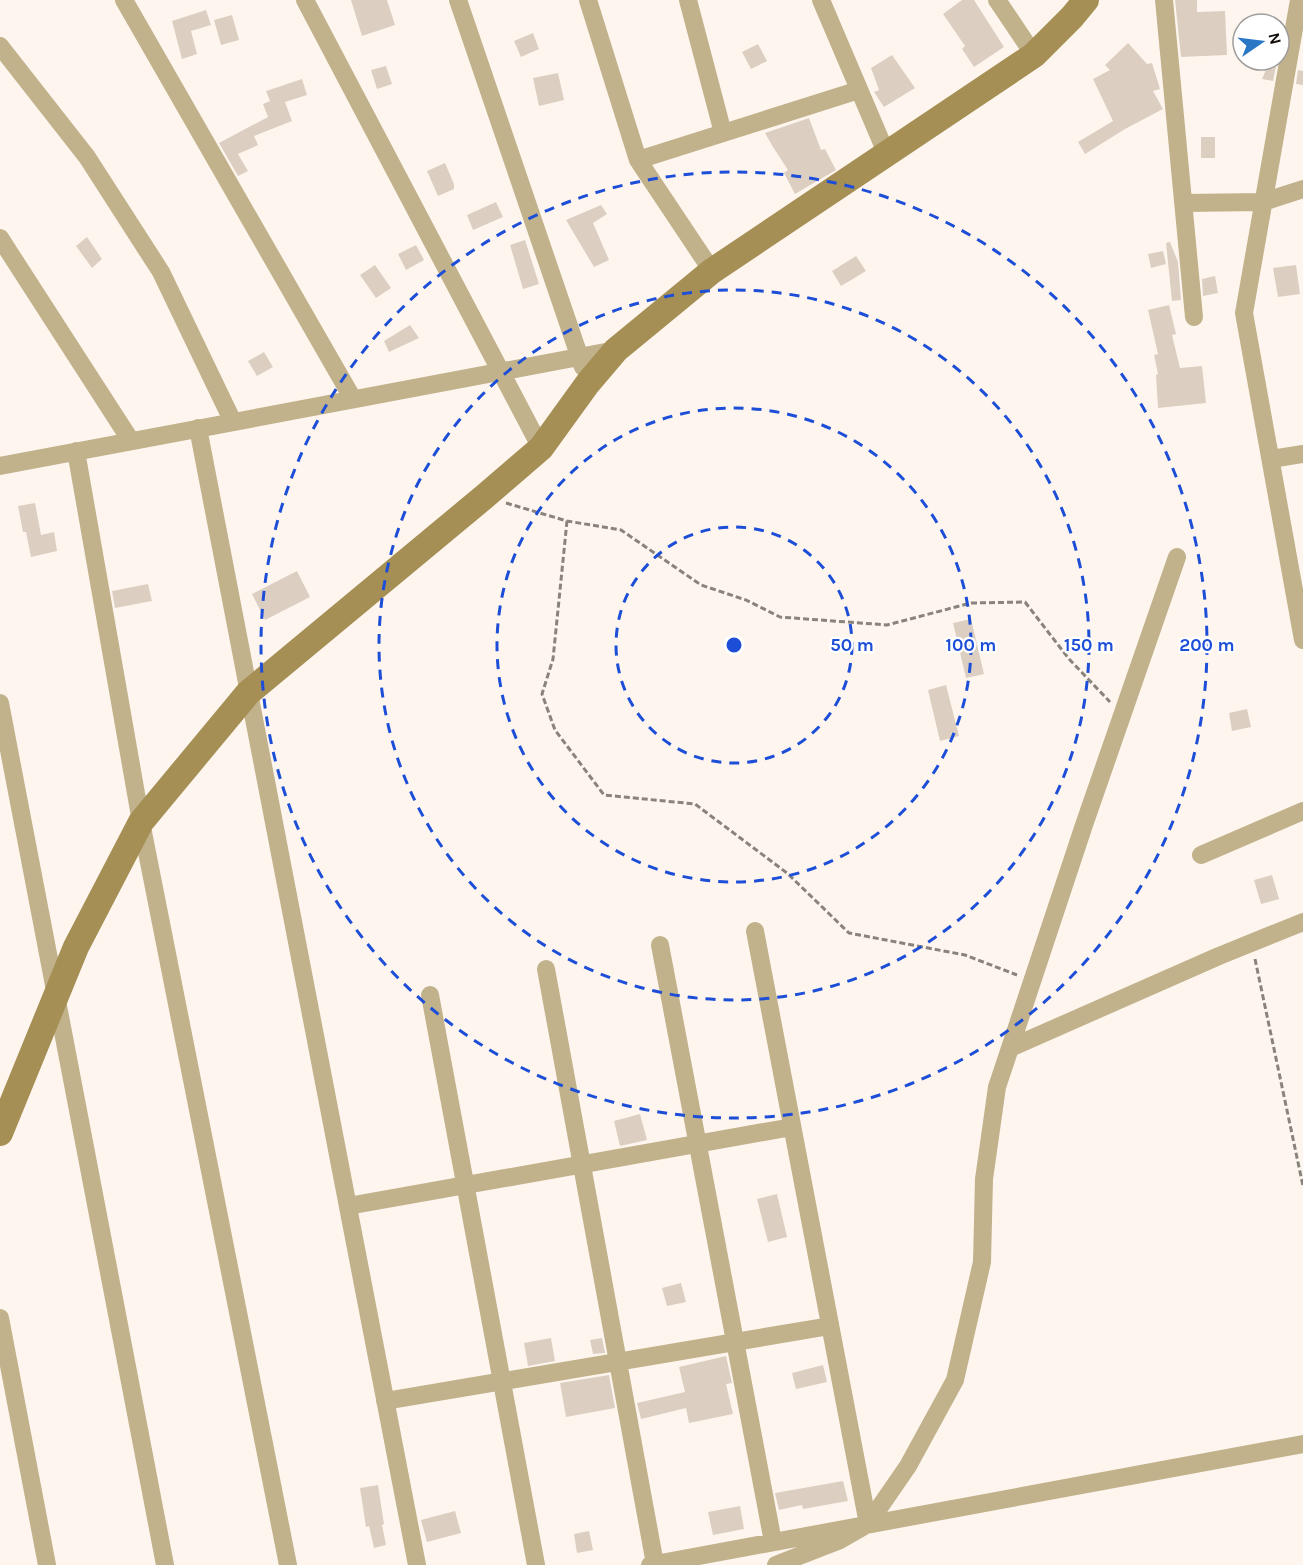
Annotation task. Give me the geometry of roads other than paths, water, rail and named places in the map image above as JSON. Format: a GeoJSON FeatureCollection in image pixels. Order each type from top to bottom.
{"type":"FeatureCollection","features":[{"type":"Feature","properties":{"kind":"street"},"geometry":{"type":"LineString","coordinates":[[124,0],[353,399]]}},
{"type":"Feature","properties":{"kind":"street"},"geometry":{"type":"LineString","coordinates":[[305,0],[541,448]]}},
{"type":"Feature","properties":{"kind":"street"},"geometry":{"type":"LineString","coordinates":[[458,0],[588,383]]}},
{"type":"Feature","properties":{"kind":"street"},"geometry":{"type":"LineString","coordinates":[[588,0],[638,160],[712,271]]}},
{"type":"Feature","properties":{"kind":"street"},"geometry":{"type":"LineString","coordinates":[[688,0],[723,133]]}},
{"type":"Feature","properties":{"kind":"street"},"geometry":{"type":"LineString","coordinates":[[821,0],[887,155]]}},
{"type":"Feature","properties":{"kind":"street"},"geometry":{"type":"LineString","coordinates":[[997,0],[1034,55]]}},
{"type":"Feature","properties":{"kind":"street"},"geometry":{"type":"LineString","coordinates":[[0,1133],[76,947],[141,822],[248,693],[541,448],[588,383],[616,350],[712,271],[1034,55],[1086,0]]}},
{"type":"Feature","properties":{"kind":"street"},"geometry":{"type":"LineString","coordinates":[[1164,0],[1194,317]]}},
{"type":"Feature","properties":{"kind":"street"},"geometry":{"type":"LineString","coordinates":[[1299,0],[1244,313],[1303,640]]}},
{"type":"Feature","properties":{"kind":"street"},"geometry":{"type":"LineString","coordinates":[[0,46],[87,157],[161,272],[233,422]]}},
{"type":"Feature","properties":{"kind":"street"},"geometry":{"type":"LineString","coordinates":[[638,160],[859,90]]}},
{"type":"Feature","properties":{"kind":"street"},"geometry":{"type":"LineString","coordinates":[[1184,203],[1263,202],[1303,189]]}},
{"type":"Feature","properties":{"kind":"street"},"geometry":{"type":"LineString","coordinates":[[0,238],[131,441]]}},
{"type":"Feature","properties":{"kind":"street"},"geometry":{"type":"LineString","coordinates":[[0,466],[616,350]]}},
{"type":"Feature","properties":{"kind":"street"},"geometry":{"type":"LineString","coordinates":[[198,428],[417,1565]]}},
{"type":"Feature","properties":{"kind":"street"},"geometry":{"type":"LineString","coordinates":[[76,451],[141,822],[288,1565]]}},
{"type":"Feature","properties":{"kind":"street"},"geometry":{"type":"LineString","coordinates":[[1271,459],[1303,454]]}},
{"type":"Feature","properties":{"kind":"street"},"geometry":{"type":"LineString","coordinates":[[776,1565],[840,1540],[868,1524],[908,1466],[955,1380],[982,1262],[984,1179],[997,1087],[1177,557]]}},
{"type":"Feature","properties":{"kind":"street"},"geometry":{"type":"LineString","coordinates":[[0,704],[165,1565]]}},
{"type":"Feature","properties":{"kind":"street"},"geometry":{"type":"LineString","coordinates":[[1201,855],[1303,811]]}},
{"type":"Feature","properties":{"kind":"street"},"geometry":{"type":"LineString","coordinates":[[1010,1048],[1251,942],[1303,922]]}},
{"type":"Feature","properties":{"kind":"street"},"geometry":{"type":"LineString","coordinates":[[755,931],[868,1524]]}},
{"type":"Feature","properties":{"kind":"street"},"geometry":{"type":"LineString","coordinates":[[660,945],[773,1542]]}},
{"type":"Feature","properties":{"kind":"street"},"geometry":{"type":"LineString","coordinates":[[546,969],[653,1564],[1303,1444]]}},
{"type":"Feature","properties":{"kind":"street"},"geometry":{"type":"LineString","coordinates":[[430,995],[536,1565]]}},
{"type":"Feature","properties":{"kind":"street"},"geometry":{"type":"LineString","coordinates":[[348,1206],[792,1127]]}},
{"type":"Feature","properties":{"kind":"street"},"geometry":{"type":"LineString","coordinates":[[0,1318],[47,1565]]}},
{"type":"Feature","properties":{"kind":"street"},"geometry":{"type":"LineString","coordinates":[[385,1401],[830,1326]]}}]}
